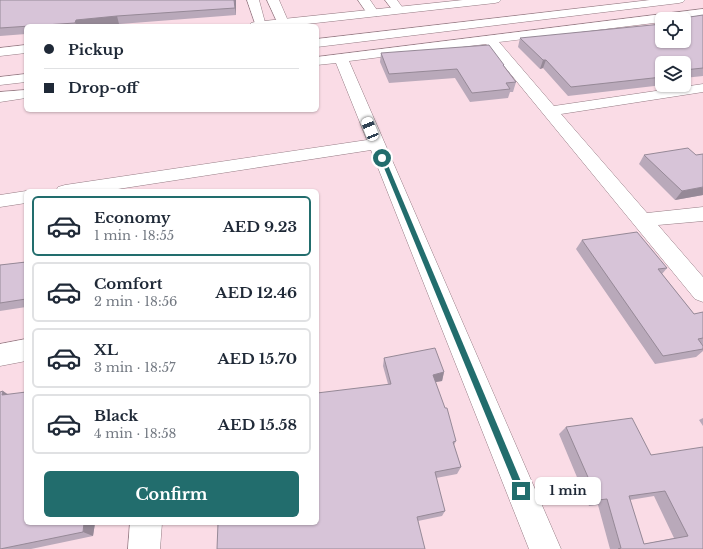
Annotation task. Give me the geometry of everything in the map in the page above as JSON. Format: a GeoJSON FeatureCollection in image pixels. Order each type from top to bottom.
{"type":"FeatureCollection","features":[{"type":"Feature","properties":{"kind":"street"},"geometry":{"type":"LineString","coordinates":[[253,0],[258,24]]}},
{"type":"Feature","properties":{"kind":"street"},"geometry":{"type":"LineString","coordinates":[[274,0],[283,23]]}},
{"type":"Feature","properties":{"kind":"street"},"geometry":{"type":"LineString","coordinates":[[364,0],[373,13]]}},
{"type":"Feature","properties":{"kind":"street"},"geometry":{"type":"LineString","coordinates":[[391,0],[399,11]]}},
{"type":"Feature","properties":{"kind":"street"},"geometry":{"type":"LineString","coordinates":[[275,24],[495,0]]}},
{"type":"Feature","properties":{"kind":"street"},"geometry":{"type":"LineString","coordinates":[[319,43],[679,0]]}},
{"type":"Feature","properties":{"kind":"street"},"geometry":{"type":"LineString","coordinates":[[319,60],[703,13]]}},
{"type":"Feature","properties":{"kind":"street"},"geometry":{"type":"LineString","coordinates":[[490,40],[703,293]]}},
{"type":"Feature","properties":{"kind":"street"},"geometry":{"type":"LineString","coordinates":[[0,52],[24,50]]}},
{"type":"Feature","properties":{"kind":"street"},"geometry":{"type":"LineString","coordinates":[[341,58],[545,549]]}},
{"type":"Feature","properties":{"kind":"street"},"geometry":{"type":"LineString","coordinates":[[0,81],[24,78]]}},
{"type":"Feature","properties":{"kind":"street"},"geometry":{"type":"LineString","coordinates":[[551,111],[703,88]]}},
{"type":"Feature","properties":{"kind":"street"},"geometry":{"type":"LineString","coordinates":[[0,97],[24,94]]}},
{"type":"Feature","properties":{"kind":"street"},"geometry":{"type":"LineString","coordinates":[[92,189],[171,183],[376,144]]}},
{"type":"Feature","properties":{"kind":"street"},"geometry":{"type":"LineString","coordinates":[[0,201],[24,197]]}},
{"type":"Feature","properties":{"kind":"street"},"geometry":{"type":"LineString","coordinates":[[642,220],[703,214]]}},
{"type":"Feature","properties":{"kind":"street"},"geometry":{"type":"LineString","coordinates":[[0,355],[24,350]]}},
{"type":"Feature","properties":{"kind":"street"},"geometry":{"type":"LineString","coordinates":[[144,549],[146,525]]}},
{"type":"Feature","properties":{"kind":"building"},"geometry":{"type":"Polygon","coordinates":[[[0,0],[234,0],[235,8],[117,16],[76,20],[75,23],[24,24],[24,26],[0,28],[0,0]]]}},
{"type":"Feature","properties":{"kind":"building"},"geometry":{"type":"Polygon","coordinates":[[[703,15],[703,68],[691,69],[691,56],[655,56],[655,78],[571,87],[546,60],[543,60],[520,38],[655,25],[655,48],[691,48],[691,17],[703,15]]]}},
{"type":"Feature","properties":{"kind":"building"},"geometry":{"type":"Polygon","coordinates":[[[489,45],[516,82],[506,83],[510,89],[472,93],[457,69],[389,74],[381,53],[489,45]]]}},
{"type":"Feature","properties":{"kind":"building"},"geometry":{"type":"Polygon","coordinates":[[[688,148],[696,155],[703,154],[703,187],[682,191],[644,155],[688,148]]]}},
{"type":"Feature","properties":{"kind":"building"},"geometry":{"type":"Polygon","coordinates":[[[637,232],[667,268],[658,269],[694,314],[703,312],[703,338],[698,339],[703,346],[703,349],[663,356],[582,240],[637,232]]]}},
{"type":"Feature","properties":{"kind":"building"},"geometry":{"type":"Polygon","coordinates":[[[24,262],[24,299],[0,303],[0,265],[24,262]]]}},
{"type":"Feature","properties":{"kind":"building"},"geometry":{"type":"Polygon","coordinates":[[[435,348],[444,372],[433,375],[445,408],[447,408],[456,441],[453,442],[461,467],[435,472],[445,511],[417,517],[425,549],[217,549],[218,525],[319,525],[319,393],[391,384],[384,358],[435,348]]]}},
{"type":"Feature","properties":{"kind":"building"},"geometry":{"type":"Polygon","coordinates":[[[3,391],[2,395],[24,392],[24,525],[84,525],[83,532],[0,549],[0,392],[3,391]]]}},
{"type":"Feature","properties":{"kind":"building"},"geometry":{"type":"Polygon","coordinates":[[[632,418],[651,455],[703,447],[703,549],[618,549],[621,548],[607,499],[598,500],[566,427],[632,418]],[[665,491],[629,496],[644,544],[688,536],[665,491]]]}},
{"type":"Feature","properties":{"kind":"route"},"geometry":{"type":"LineString","coordinates":[[382,158],[521,491]]}}]}
